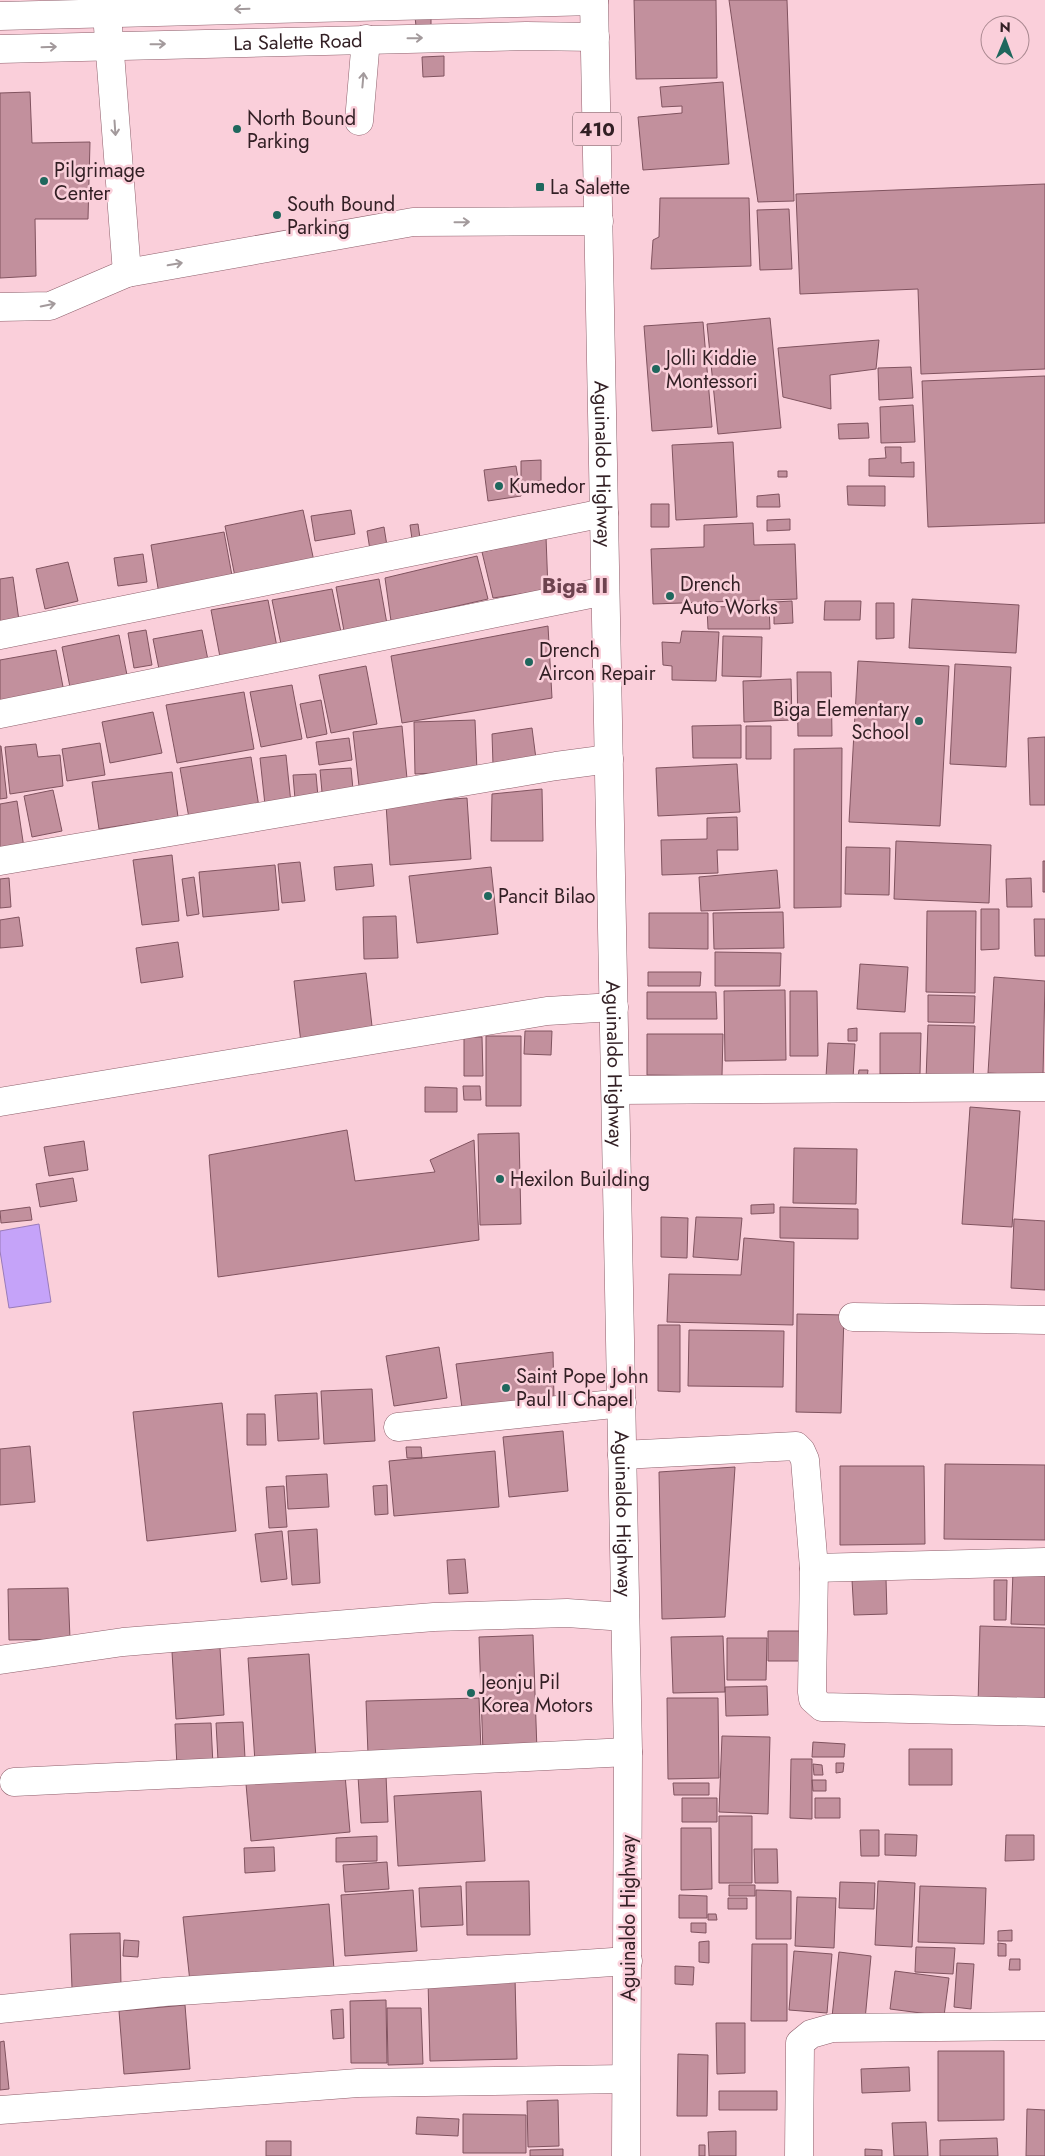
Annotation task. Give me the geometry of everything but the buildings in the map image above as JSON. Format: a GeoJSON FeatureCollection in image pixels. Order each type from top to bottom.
{"type":"FeatureCollection","features":[{"type":"Feature","properties":{"kind":"street","name":"La Salette Road"},"geometry":{"type":"LineString","coordinates":[[0,16],[594,0]]}},
{"type":"Feature","properties":{"kind":"street","name":"Aguinaldo Highway"},"geometry":{"type":"LineString","coordinates":[[594,0],[628,1752],[626,2156]]}},
{"type":"Feature","properties":{"kind":"street"},"geometry":{"type":"LineString","coordinates":[[107,13],[127,273]]}},
{"type":"Feature","properties":{"kind":"street","name":"La Salette Road"},"geometry":{"type":"LineString","coordinates":[[0,49],[366,39],[526,36],[595,37]]}},
{"type":"Feature","properties":{"kind":"street"},"geometry":{"type":"LineString","coordinates":[[359,121],[366,39]]}},
{"type":"Feature","properties":{"kind":"street"},"geometry":{"type":"LineString","coordinates":[[0,307],[50,306],[127,273],[413,222],[599,222]]}},
{"type":"Feature","properties":{"kind":"street"},"geometry":{"type":"LineString","coordinates":[[0,634],[604,513]]}},
{"type":"Feature","properties":{"kind":"street"},"geometry":{"type":"LineString","coordinates":[[0,714],[605,591]]}},
{"type":"Feature","properties":{"kind":"street"},"geometry":{"type":"LineString","coordinates":[[0,861],[546,768],[609,759]]}},
{"type":"Feature","properties":{"kind":"street"},"geometry":{"type":"LineString","coordinates":[[0,1102],[547,1011],[614,1007]]}},
{"type":"Feature","properties":{"kind":"street"},"geometry":{"type":"LineString","coordinates":[[616,1090],[1045,1087]]}},
{"type":"Feature","properties":{"kind":"street"},"geometry":{"type":"LineString","coordinates":[[853,1317],[1045,1320]]}},
{"type":"Feature","properties":{"kind":"street"},"geometry":{"type":"LineString","coordinates":[[398,1427],[622,1404]]}},
{"type":"Feature","properties":{"kind":"street"},"geometry":{"type":"LineString","coordinates":[[622,1455],[796,1446],[801,1451],[804,1460],[814,1568],[812,1692],[816,1704],[822,1707],[1045,1712]]}},
{"type":"Feature","properties":{"kind":"street"},"geometry":{"type":"LineString","coordinates":[[814,1568],[1045,1562]]}},
{"type":"Feature","properties":{"kind":"street"},"geometry":{"type":"LineString","coordinates":[[0,1660],[123,1642],[434,1617],[567,1613],[625,1617]]}},
{"type":"Feature","properties":{"kind":"street"},"geometry":{"type":"LineString","coordinates":[[14,1782],[628,1752]]}},
{"type":"Feature","properties":{"kind":"street"},"geometry":{"type":"LineString","coordinates":[[0,2009],[164,1992],[628,1961]]}},
{"type":"Feature","properties":{"kind":"street"},"geometry":{"type":"LineString","coordinates":[[799,2156],[800,2043],[811,2034],[832,2028],[1045,2026]]}},
{"type":"Feature","properties":{"kind":"street"},"geometry":{"type":"LineString","coordinates":[[0,2110],[358,2083],[626,2079]]}},
{"type":"Feature","properties":{"kind":"shaded area"},"geometry":{"type":"Polygon","coordinates":[[[39,1224],[51,1302],[9,1308],[0,1251],[0,1231],[39,1224]]]}},
{"type":"Feature","properties":{"kind":"place","name":"North Bound Parking"},"geometry":{"type":"Point","coordinates":[237,129]}},
{"type":"Feature","properties":{"kind":"place","name":"Pilgrimage Center"},"geometry":{"type":"Point","coordinates":[44,181]}},
{"type":"Feature","properties":{"kind":"place","name":"La Salette"},"geometry":{"type":"Point","coordinates":[540,187]}},
{"type":"Feature","properties":{"kind":"place","name":"South Bound Parking"},"geometry":{"type":"Point","coordinates":[277,215]}},
{"type":"Feature","properties":{"kind":"place","name":"Jolli Kiddie Montessori"},"geometry":{"type":"Point","coordinates":[656,369]}},
{"type":"Feature","properties":{"kind":"place","name":"Kumedor"},"geometry":{"type":"Point","coordinates":[499,486]}},
{"type":"Feature","properties":{"kind":"place","name":"Drench Auto Works"},"geometry":{"type":"Point","coordinates":[670,596]}},
{"type":"Feature","properties":{"kind":"place","name":"Drench Aircon Repair"},"geometry":{"type":"Point","coordinates":[529,662]}},
{"type":"Feature","properties":{"kind":"place","name":"Biga Elementary School"},"geometry":{"type":"Point","coordinates":[919,721]}},
{"type":"Feature","properties":{"kind":"place","name":"Pancit Bilao"},"geometry":{"type":"Point","coordinates":[488,896]}},
{"type":"Feature","properties":{"kind":"place","name":"Hexilon Building"},"geometry":{"type":"Point","coordinates":[500,1179]}},
{"type":"Feature","properties":{"kind":"place","name":"Saint Pope John Paul II Chapel"},"geometry":{"type":"Point","coordinates":[506,1388]}},
{"type":"Feature","properties":{"kind":"place","name":"Jeonju Pil Korea Motors"},"geometry":{"type":"Point","coordinates":[471,1693]}},
{"type":"Feature","properties":{"kind":"district","name":"Biga II"},"geometry":{"type":"Point","coordinates":[575,585]}}]}
